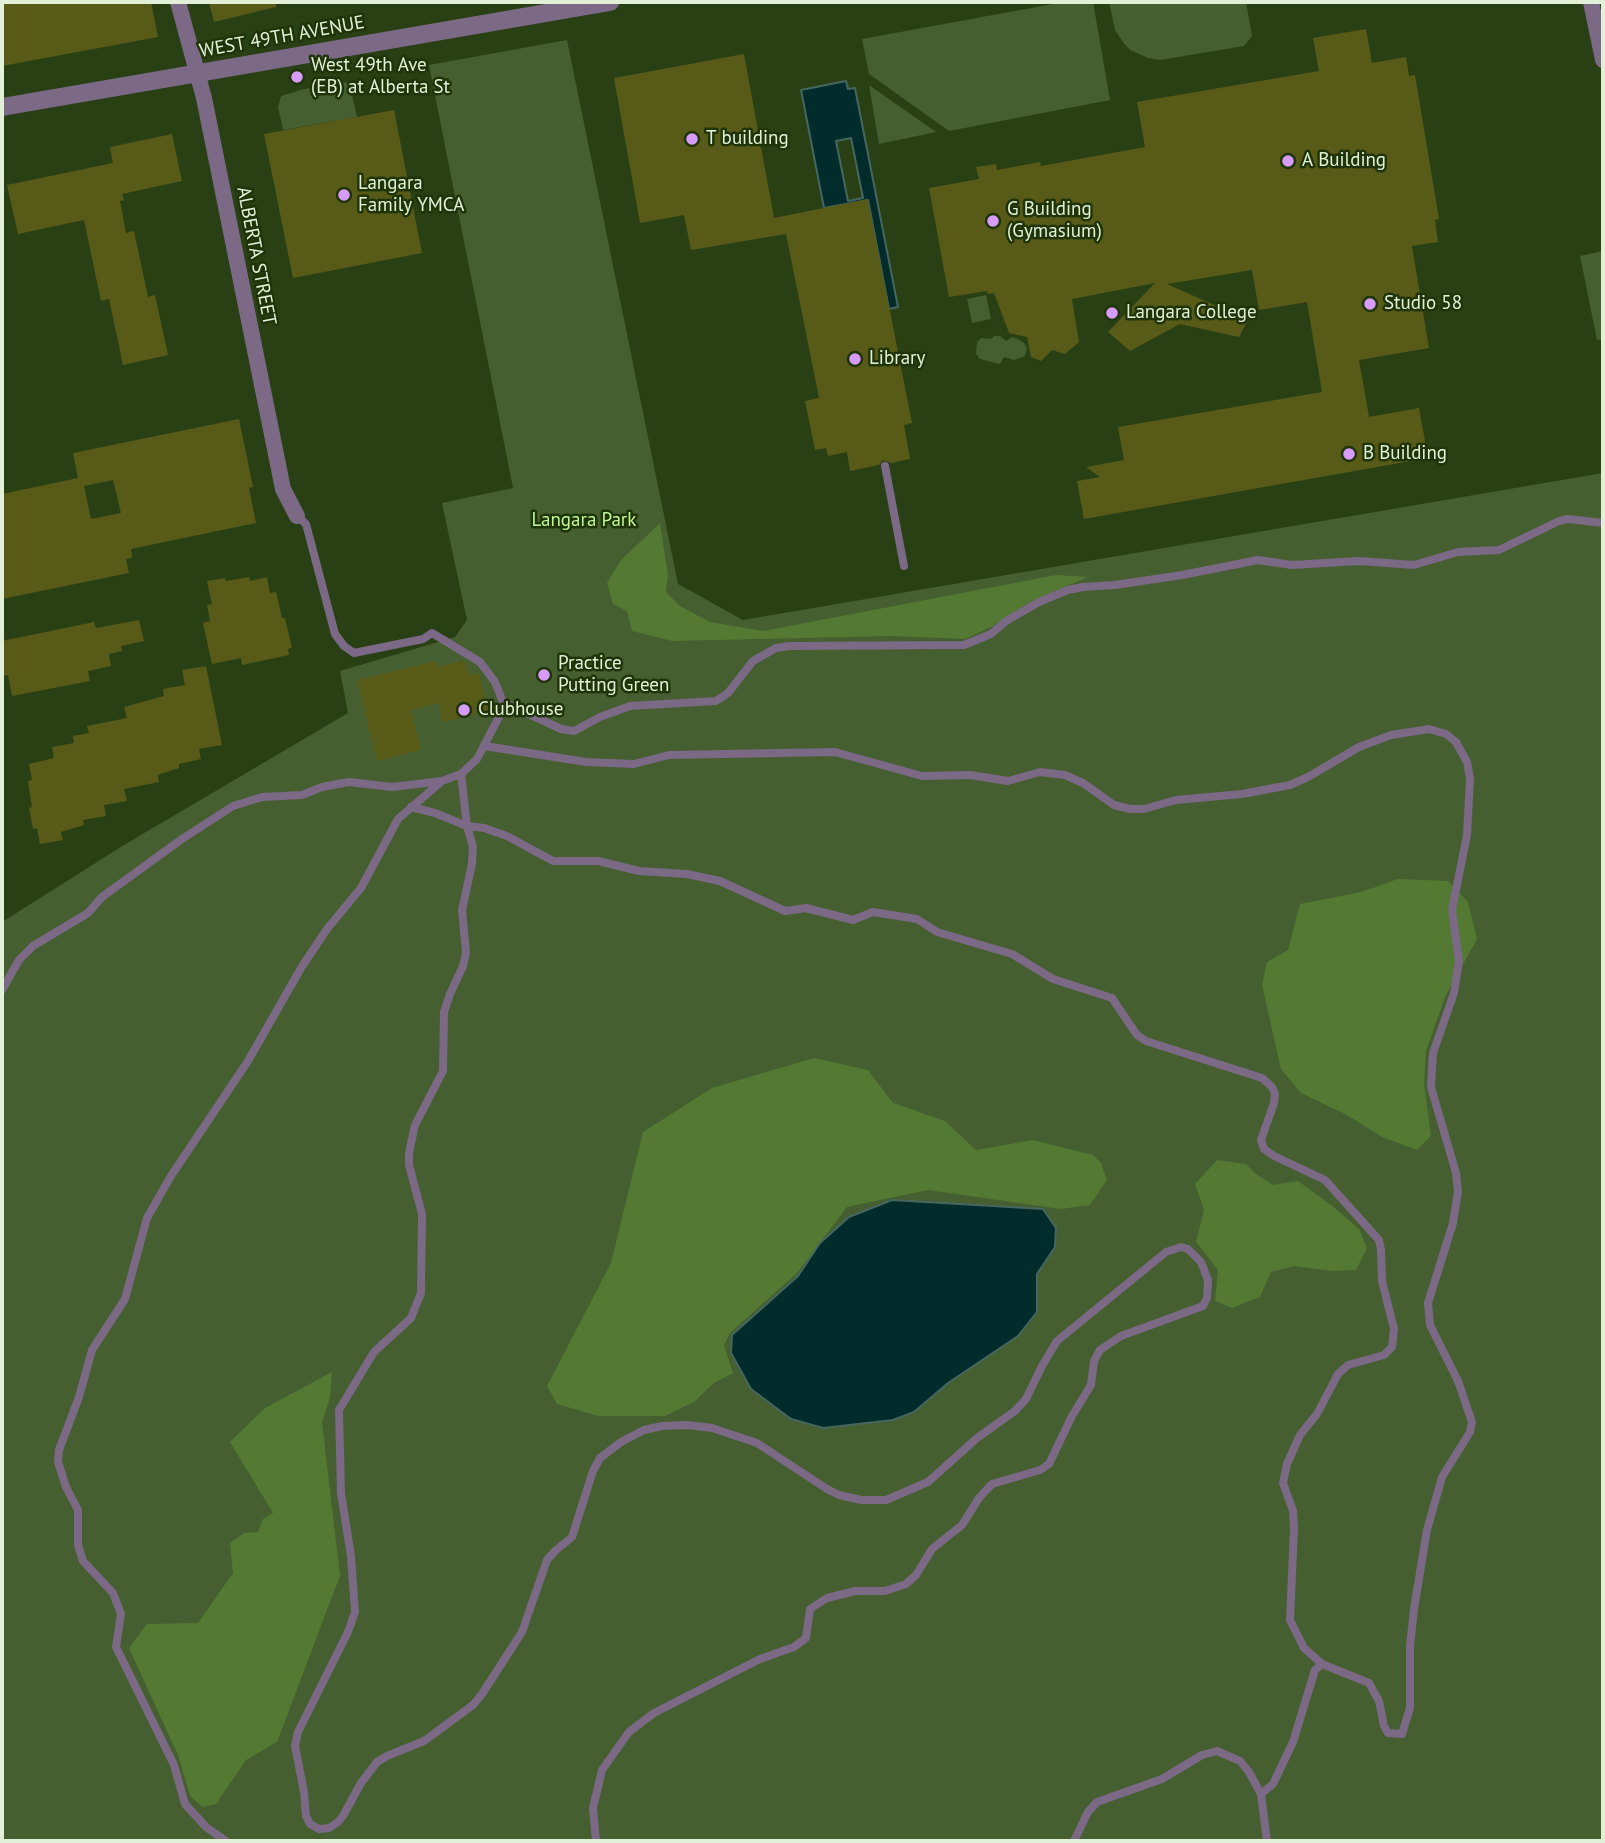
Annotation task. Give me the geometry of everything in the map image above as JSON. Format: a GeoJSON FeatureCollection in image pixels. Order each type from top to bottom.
{"type":"FeatureCollection","features":[{"type":"Feature","properties":{"kind":"street","name":"ALBERTA STREET"},"geometry":{"type":"LineString","coordinates":[[178,2],[204,98],[283,489],[298,516]]}},
{"type":"Feature","properties":{"kind":"street","name":"WEST 49TH AVENUE"},"geometry":{"type":"LineString","coordinates":[[2,107],[610,2]]}},
{"type":"Feature","properties":{"kind":"street"},"geometry":{"type":"LineString","coordinates":[[1591,2],[1603,60]]}},
{"type":"Feature","properties":{"kind":"lane"},"geometry":{"type":"LineString","coordinates":[[885,466],[904,566]]}},
{"type":"Feature","properties":{"kind":"lane"},"geometry":{"type":"LineString","coordinates":[[2,990],[19,960],[33,946],[88,913],[102,897],[233,806],[262,797],[302,795],[349,782],[392,787],[442,781],[461,774],[477,759],[500,715],[503,702],[495,682],[480,662],[432,633],[423,639],[354,653],[344,646],[335,634],[306,524],[298,516]]}},
{"type":"Feature","properties":{"kind":"lane"},"geometry":{"type":"LineString","coordinates":[[503,702],[561,729],[574,732],[600,717],[630,706],[716,701],[728,693],[753,661],[776,648],[964,645],[991,635],[1006,621],[1039,602],[1083,587],[1182,575],[1258,560],[1292,565],[1359,561],[1414,565],[1458,552],[1499,550],[1559,521],[1568,519],[1603,523]]}},
{"type":"Feature","properties":{"kind":"lane"},"geometry":{"type":"LineString","coordinates":[[411,807],[507,836],[553,861],[598,861],[639,871],[687,874],[720,881],[785,911],[806,908],[853,920],[873,912],[917,919],[937,932],[1012,954],[1053,979],[1112,998],[1137,1035],[1146,1041],[1262,1079],[1272,1087],[1275,1094],[1274,1103],[1261,1140],[1264,1149],[1325,1180],[1379,1240],[1382,1281],[1394,1329],[1392,1347],[1384,1355],[1348,1365],[1338,1374],[1317,1414],[1300,1435],[1287,1464],[1283,1483],[1293,1511],[1294,1529],[1290,1620],[1304,1648],[1322,1664],[1369,1683],[1379,1701],[1384,1727],[1388,1733],[1402,1734],[1410,1708],[1413,1609],[1427,1530],[1442,1477],[1471,1432],[1472,1422],[1458,1381],[1430,1325],[1428,1303],[1453,1223],[1458,1192],[1456,1173],[1431,1087],[1433,1053],[1454,993],[1459,961],[1452,911],[1467,835],[1471,779],[1467,762],[1456,742],[1446,734],[1429,729],[1391,735],[1359,747],[1290,785],[1242,794],[1176,800],[1144,809],[1114,805],[1083,783],[1065,775],[1040,772],[1008,780],[970,775],[922,776],[835,752],[669,755],[634,764],[586,762],[485,746]]}},
{"type":"Feature","properties":{"kind":"lane"},"geometry":{"type":"LineString","coordinates":[[461,774],[467,825],[473,847],[462,910],[466,953],[444,1012],[443,1071],[415,1125],[409,1153],[409,1165],[422,1214],[421,1293],[411,1318],[374,1352],[340,1410],[341,1493],[351,1556],[355,1612],[348,1632],[298,1732],[295,1746],[306,1816],[310,1824],[319,1829],[329,1828],[338,1822],[377,1762],[424,1741],[473,1705],[522,1632],[548,1560],[572,1537],[593,1471],[600,1458],[621,1442],[644,1430],[662,1426],[712,1428],[757,1443],[839,1495],[861,1500],[886,1500],[929,1482],[977,1438],[1015,1411],[1026,1399],[1057,1341],[1166,1252],[1181,1247],[1188,1249],[1201,1262],[1208,1280],[1207,1298],[1203,1306],[1121,1336],[1100,1350],[1094,1361],[1091,1385],[1072,1416],[1049,1464],[1040,1470],[992,1484],[979,1498],[962,1525],[932,1549],[916,1575],[906,1584],[885,1591],[855,1591],[827,1598],[810,1609],[806,1638],[793,1647],[760,1659],[654,1713],[629,1732],[602,1770],[593,1808],[596,1841]]}},
{"type":"Feature","properties":{"kind":"lane"},"geometry":{"type":"LineString","coordinates":[[226,1841],[206,1827],[185,1804],[174,1765],[116,1647],[121,1614],[113,1593],[83,1561],[78,1545],[78,1510],[58,1462],[59,1450],[79,1397],[92,1350],[125,1299],[147,1218],[182,1158],[248,1061],[301,968],[327,929],[361,888],[398,819],[442,781]]}},
{"type":"Feature","properties":{"kind":"lane"},"geometry":{"type":"LineString","coordinates":[[1261,1794],[1273,1784],[1293,1742],[1315,1670],[1322,1664]]}},
{"type":"Feature","properties":{"kind":"lane"},"geometry":{"type":"LineString","coordinates":[[1074,1841],[1088,1812],[1097,1802],[1162,1779],[1202,1755],[1217,1751],[1240,1761],[1249,1772],[1261,1794],[1267,1841]]}},
{"type":"Feature","properties":{"kind":"green space"},"geometry":{"type":"Polygon","coordinates":[[[1064,2],[1093,2],[1110,100],[949,131],[869,74],[862,39],[1064,2]]]}},
{"type":"Feature","properties":{"kind":"green space"},"geometry":{"type":"Polygon","coordinates":[[[1109,2],[1246,2],[1252,36],[1244,46],[1160,60],[1148,58],[1130,50],[1123,42],[1115,30],[1109,2]]]}},
{"type":"Feature","properties":{"kind":"green space","name":"Langara Park"},"geometry":{"type":"Polygon","coordinates":[[[567,40],[678,584],[743,620],[1603,473],[1603,1841],[2,1841],[2,922],[124,845],[348,713],[340,671],[455,637],[467,620],[442,503],[513,488],[429,65],[567,40]]]}},
{"type":"Feature","properties":{"kind":"green space"},"geometry":{"type":"Polygon","coordinates":[[[349,82],[357,117],[283,130],[278,107],[281,96],[304,89],[349,82]]]}},
{"type":"Feature","properties":{"kind":"green space"},"geometry":{"type":"Polygon","coordinates":[[[869,85],[936,132],[879,144],[869,85]]]}},
{"type":"Feature","properties":{"kind":"green space"},"geometry":{"type":"Polygon","coordinates":[[[1603,251],[1603,339],[1597,340],[1580,256],[1603,251]]]}},
{"type":"Feature","properties":{"kind":"green space"},"geometry":{"type":"Polygon","coordinates":[[[986,295],[991,319],[972,323],[967,299],[986,295]]]}},
{"type":"Feature","properties":{"kind":"green space"},"geometry":{"type":"Polygon","coordinates":[[[1000,336],[1006,341],[1012,337],[1018,339],[1027,349],[1025,356],[1014,360],[1004,357],[1000,364],[980,359],[976,354],[977,342],[981,338],[991,339],[1000,336]]]}},
{"type":"Feature","properties":{"kind":"green space"},"geometry":{"type":"Polygon","coordinates":[[[660,523],[668,575],[666,592],[680,606],[710,622],[763,631],[1056,575],[1088,577],[1030,602],[993,626],[965,639],[892,636],[672,641],[632,631],[627,611],[613,604],[607,583],[621,560],[660,523]]]}},
{"type":"Feature","properties":{"kind":"green space"},"geometry":{"type":"Polygon","coordinates":[[[1398,879],[1448,881],[1468,902],[1477,939],[1446,995],[1426,1051],[1424,1084],[1431,1136],[1417,1150],[1382,1137],[1347,1115],[1301,1093],[1281,1069],[1262,985],[1267,962],[1288,950],[1300,904],[1361,892],[1398,879]]]}},
{"type":"Feature","properties":{"kind":"green space"},"geometry":{"type":"Polygon","coordinates":[[[814,1058],[868,1070],[893,1103],[945,1121],[976,1150],[1033,1140],[1093,1155],[1101,1163],[1107,1180],[1090,1205],[1061,1209],[928,1190],[847,1207],[797,1273],[730,1333],[724,1345],[733,1373],[714,1383],[694,1402],[665,1416],[598,1416],[557,1404],[547,1386],[611,1263],[643,1132],[712,1088],[814,1058]]]}},
{"type":"Feature","properties":{"kind":"green space"},"geometry":{"type":"Polygon","coordinates":[[[1217,1160],[1246,1164],[1273,1185],[1298,1181],[1331,1205],[1359,1229],[1367,1248],[1356,1270],[1333,1271],[1294,1266],[1271,1272],[1260,1297],[1232,1308],[1215,1301],[1218,1270],[1196,1242],[1204,1210],[1195,1184],[1217,1160]]]}},
{"type":"Feature","properties":{"kind":"green space"},"geometry":{"type":"Polygon","coordinates":[[[332,1372],[330,1398],[322,1422],[340,1576],[277,1742],[246,1760],[216,1804],[203,1807],[190,1796],[178,1755],[129,1648],[147,1624],[198,1623],[233,1573],[230,1543],[244,1533],[258,1532],[263,1519],[273,1513],[230,1442],[265,1408],[332,1372]]]}},
{"type":"Feature","properties":{"kind":"water"},"geometry":{"type":"Polygon","coordinates":[[[846,81],[848,89],[855,88],[898,307],[889,309],[868,200],[824,208],[801,90],[846,81]],[[851,138],[836,141],[848,201],[863,198],[851,138]]]}},
{"type":"Feature","properties":{"kind":"water"},"geometry":{"type":"Polygon","coordinates":[[[892,1200],[1043,1209],[1056,1228],[1055,1247],[1037,1274],[1037,1312],[1018,1336],[948,1383],[914,1412],[893,1420],[823,1428],[791,1419],[751,1389],[731,1353],[732,1335],[798,1276],[820,1243],[849,1217],[892,1200]]]}},
{"type":"Feature","properties":{"kind":"building"},"geometry":{"type":"Polygon","coordinates":[[[151,2],[158,37],[2,66],[2,3],[151,2]]]}},
{"type":"Feature","properties":{"kind":"building"},"geometry":{"type":"Polygon","coordinates":[[[209,2],[276,2],[276,7],[214,22],[209,2]]]}},
{"type":"Feature","properties":{"kind":"building"},"geometry":{"type":"Polygon","coordinates":[[[1366,29],[1372,63],[1406,57],[1409,76],[1415,75],[1439,219],[1435,220],[1438,242],[1412,246],[1429,348],[1359,360],[1369,417],[1419,408],[1428,458],[1084,519],[1077,481],[1100,477],[1086,467],[1124,460],[1118,427],[1322,392],[1307,302],[1259,310],[1252,270],[1167,284],[1248,320],[1239,337],[1180,324],[1130,351],[1108,332],[1155,283],[1072,299],[1079,342],[1065,354],[1052,350],[1041,361],[1031,357],[1027,337],[1009,333],[994,293],[988,294],[987,291],[949,297],[929,188],[979,179],[976,167],[996,164],[997,170],[1040,162],[1041,166],[1145,147],[1137,102],[1319,71],[1313,38],[1366,29]]]}},
{"type":"Feature","properties":{"kind":"building"},"geometry":{"type":"Polygon","coordinates":[[[744,54],[774,218],[868,199],[912,423],[904,425],[910,459],[891,463],[883,460],[879,465],[850,471],[847,452],[828,456],[826,448],[815,450],[805,401],[819,398],[786,234],[691,250],[684,215],[640,223],[614,78],[744,54]]]}},
{"type":"Feature","properties":{"kind":"building","name":"Langara Family YMCA"},"geometry":{"type":"Polygon","coordinates":[[[394,110],[422,253],[293,278],[264,134],[394,110]]]}},
{"type":"Feature","properties":{"kind":"building"},"geometry":{"type":"Polygon","coordinates":[[[172,134],[182,181],[122,194],[124,200],[120,201],[126,233],[134,231],[148,297],[155,295],[168,355],[123,365],[109,299],[101,301],[84,220],[18,234],[7,185],[113,163],[110,147],[172,134]]]}},
{"type":"Feature","properties":{"kind":"building"},"geometry":{"type":"Polygon","coordinates":[[[239,419],[253,487],[249,488],[256,523],[131,549],[132,558],[126,559],[129,573],[2,599],[2,494],[78,478],[73,453],[239,419]],[[113,480],[84,486],[91,519],[121,513],[113,480]]]}},
{"type":"Feature","properties":{"kind":"building"},"geometry":{"type":"Polygon","coordinates":[[[249,577],[250,581],[267,577],[270,593],[276,592],[292,648],[288,649],[289,655],[242,665],[241,658],[212,664],[203,623],[210,621],[207,605],[212,604],[207,581],[249,577]]]}},
{"type":"Feature","properties":{"kind":"building"},"geometry":{"type":"Polygon","coordinates":[[[139,620],[144,641],[121,646],[122,651],[109,654],[111,666],[88,671],[90,681],[12,696],[8,675],[2,676],[2,641],[94,622],[96,628],[139,620]]]}},
{"type":"Feature","properties":{"kind":"building","name":"Clubhouse"},"geometry":{"type":"Polygon","coordinates":[[[464,660],[470,675],[479,673],[488,711],[443,722],[439,703],[411,710],[421,750],[377,761],[357,680],[436,661],[438,667],[464,660]]]}},
{"type":"Feature","properties":{"kind":"building"},"geometry":{"type":"Polygon","coordinates":[[[206,666],[222,745],[199,749],[201,759],[179,764],[179,768],[158,775],[159,782],[124,789],[127,801],[104,805],[106,816],[83,820],[84,825],[61,832],[63,840],[40,844],[37,828],[33,829],[29,808],[32,807],[28,781],[32,780],[29,764],[54,758],[52,747],[74,743],[73,736],[89,733],[87,726],[127,718],[124,707],[164,696],[163,689],[185,685],[182,670],[206,666]]]}},
{"type":"Feature","properties":{"kind":"place","name":"West 49th Ave (EB) at Alberta St"},"geometry":{"type":"Point","coordinates":[297,77]}},
{"type":"Feature","properties":{"kind":"place","name":"T building"},"geometry":{"type":"Point","coordinates":[692,139]}},
{"type":"Feature","properties":{"kind":"place","name":"A Building"},"geometry":{"type":"Point","coordinates":[1288,161]}},
{"type":"Feature","properties":{"kind":"place","name":"Langara Family YMCA"},"geometry":{"type":"Point","coordinates":[344,195]}},
{"type":"Feature","properties":{"kind":"place","name":"G Building (Gymasium)"},"geometry":{"type":"Point","coordinates":[993,221]}},
{"type":"Feature","properties":{"kind":"place","name":"Studio 58"},"geometry":{"type":"Point","coordinates":[1370,304]}},
{"type":"Feature","properties":{"kind":"place","name":"Langara College"},"geometry":{"type":"Point","coordinates":[1112,313]}},
{"type":"Feature","properties":{"kind":"place","name":"Library"},"geometry":{"type":"Point","coordinates":[855,359]}},
{"type":"Feature","properties":{"kind":"place","name":"B Building"},"geometry":{"type":"Point","coordinates":[1349,454]}},
{"type":"Feature","properties":{"kind":"place","name":"Practice Putting Green"},"geometry":{"type":"Point","coordinates":[544,675]}},
{"type":"Feature","properties":{"kind":"place","name":"Clubhouse"},"geometry":{"type":"Point","coordinates":[464,710]}}]}
